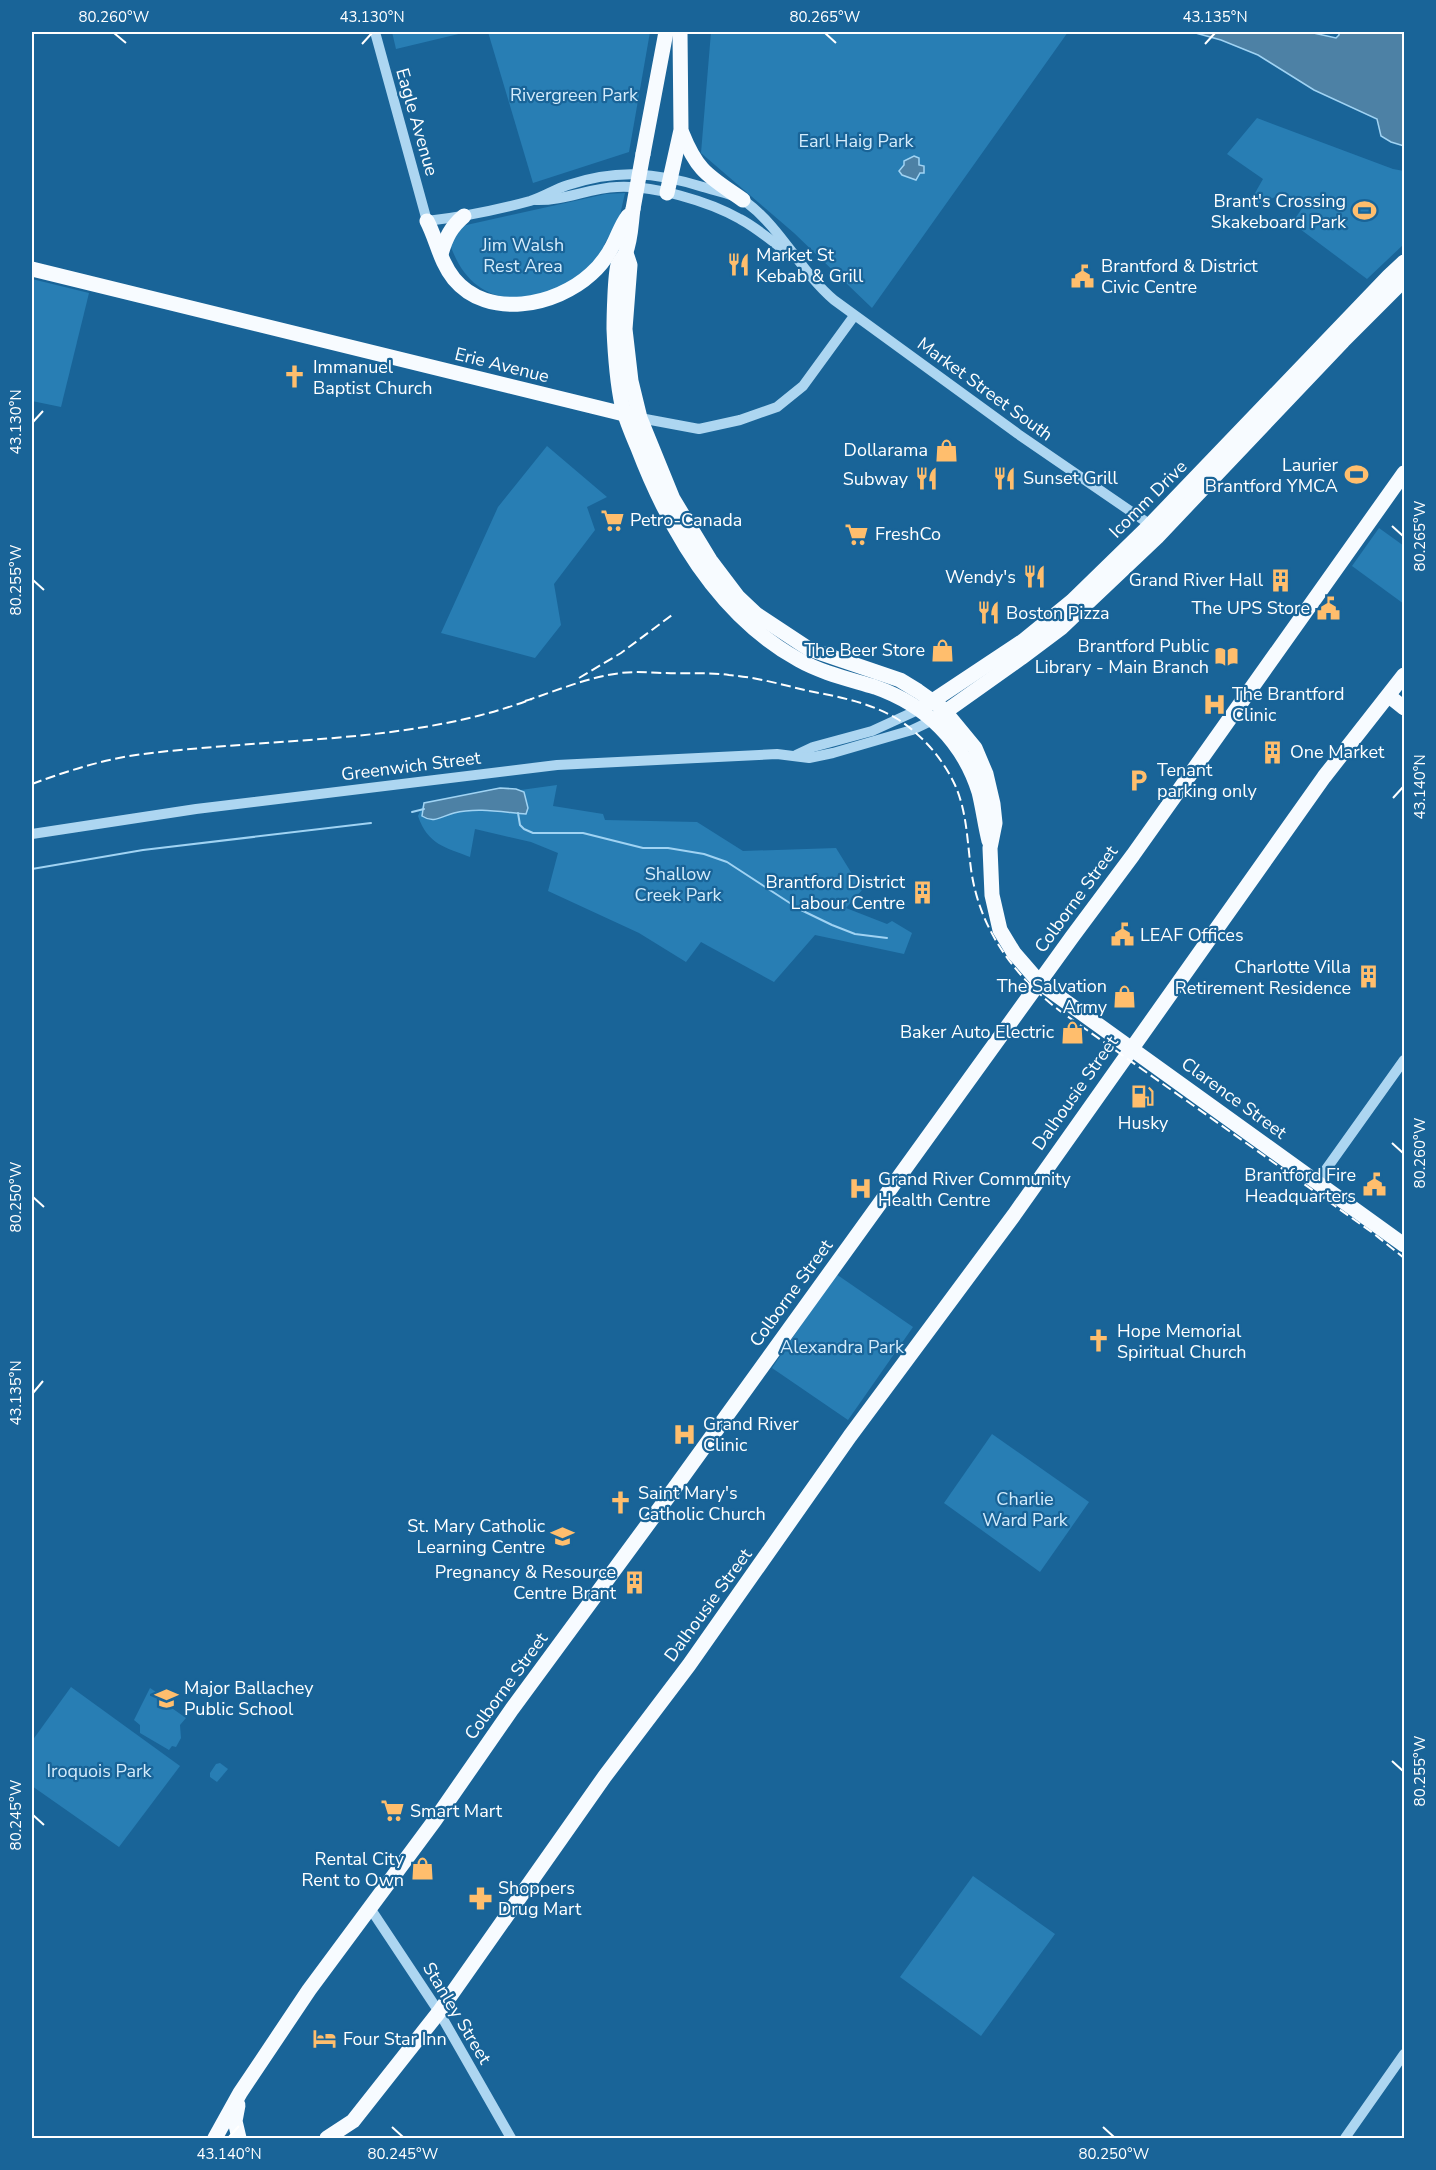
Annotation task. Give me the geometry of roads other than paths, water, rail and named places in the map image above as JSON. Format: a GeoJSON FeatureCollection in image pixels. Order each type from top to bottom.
{"type":"FeatureCollection","features":[{"type":"Feature","properties":{"kind":"main road","name":"Clarence Street"},"geometry":{"type":"LineString","coordinates":[[666,32],[626,253],[630,265],[624,329],[633,416],[673,499],[710,560],[746,605],[778,629],[809,649],[900,680],[975,748],[986,774],[993,804],[995,823],[990,848],[992,895],[1000,930],[1014,953],[1040,983],[1404,1245]]}},
{"type":"Feature","properties":{"kind":"main road"},"geometry":{"type":"LineString","coordinates":[[667,193],[681,130],[680,32]]}},
{"type":"Feature","properties":{"kind":"main road"},"geometry":{"type":"LineString","coordinates":[[681,130],[691,155],[702,171],[743,200]]}},
{"type":"Feature","properties":{"kind":"main road"},"geometry":{"type":"LineString","coordinates":[[427,221],[441,257],[454,279],[483,300],[522,305],[549,299],[572,289],[593,273],[612,247],[633,209]]}},
{"type":"Feature","properties":{"kind":"main road"},"geometry":{"type":"LineString","coordinates":[[441,257],[446,237],[454,224],[464,216]]}},
{"type":"Feature","properties":{"kind":"main road","name":"Icomm Drive"},"geometry":{"type":"LineString","coordinates":[[940,716],[1061,628],[1404,262]]}},
{"type":"Feature","properties":{"kind":"main road","name":"Erie Avenue"},"geometry":{"type":"LineString","coordinates":[[32,269],[633,416]]}},
{"type":"Feature","properties":{"kind":"main road","name":"Icomm Drive"},"geometry":{"type":"LineString","coordinates":[[927,705],[1023,641],[1155,529],[1404,280]]}},
{"type":"Feature","properties":{"kind":"main road","name":"Colborne Street"},"geometry":{"type":"LineString","coordinates":[[218,2138],[240,2093],[285,2024],[1040,983],[1404,473]]}},
{"type":"Feature","properties":{"kind":"main road","name":"Dalhousie Street"},"geometry":{"type":"LineString","coordinates":[[327,2139],[353,2121],[439,2012],[605,1776],[689,1665],[850,1436],[1014,1215],[1324,777],[1404,675]]}},
{"type":"Feature","properties":{"kind":"main road"},"geometry":{"type":"LineString","coordinates":[[1389,696],[1404,708]]}},
{"type":"Feature","properties":{"kind":"main road"},"geometry":{"type":"LineString","coordinates":[[239,2139],[235,2121],[240,2093]]}},
{"type":"Feature","properties":{"kind":"street","name":"Eagle Avenue"},"geometry":{"type":"LineString","coordinates":[[375,32],[427,221]]}},
{"type":"Feature","properties":{"kind":"street","name":"Market Street South"},"geometry":{"type":"LineString","coordinates":[[533,200],[563,187],[599,177],[632,173],[671,177],[743,200],[778,232],[826,294],[1018,434],[1155,529]]}},
{"type":"Feature","properties":{"kind":"street","name":"Market Street South"},"geometry":{"type":"LineString","coordinates":[[533,200],[552,201],[614,187],[632,186],[667,193],[722,210],[741,219],[800,261]]}},
{"type":"Feature","properties":{"kind":"street"},"geometry":{"type":"LineString","coordinates":[[427,221],[464,216],[533,200]]}},
{"type":"Feature","properties":{"kind":"street","name":"Erie Avenue"},"geometry":{"type":"LineString","coordinates":[[633,416],[699,429],[740,420],[777,407],[803,386],[854,315]]}},
{"type":"Feature","properties":{"kind":"street","name":"Greenwich Street"},"geometry":{"type":"LineString","coordinates":[[796,755],[813,747],[872,731],[927,705]]}},
{"type":"Feature","properties":{"kind":"street","name":"Greenwich Street"},"geometry":{"type":"LineString","coordinates":[[32,834],[196,809],[557,765],[796,755],[809,758],[912,730],[940,716]]}},
{"type":"Feature","properties":{"kind":"street"},"geometry":{"type":"LineString","coordinates":[[1317,1182],[1404,1060]]}},
{"type":"Feature","properties":{"kind":"street","name":"Stanley Street"},"geometry":{"type":"LineString","coordinates":[[370,1908],[439,2012],[511,2139]]}},
{"type":"Feature","properties":{"kind":"street"},"geometry":{"type":"LineString","coordinates":[[1345,2139],[1404,2054]]}},
{"type":"Feature","properties":{"kind":"waterway"},"geometry":{"type":"LineString","coordinates":[[412,812],[424,809]]}},
{"type":"Feature","properties":{"kind":"waterway"},"geometry":{"type":"LineString","coordinates":[[518,813],[520,825],[533,833],[583,833],[643,848],[668,848],[704,854],[727,862],[799,909],[832,925],[855,934],[887,938]]}},
{"type":"Feature","properties":{"kind":"waterway"},"geometry":{"type":"LineString","coordinates":[[32,869],[143,850],[371,823]]}},
{"type":"Feature","properties":{"kind":"railway"},"geometry":{"type":"LineString","coordinates":[[579,678],[621,653],[672,615]]}},
{"type":"Feature","properties":{"kind":"railway"},"geometry":{"type":"LineString","coordinates":[[525,701],[584,681],[621,673],[713,674],[759,679],[844,698],[878,709],[899,720],[932,749],[945,766],[955,785],[964,816],[975,891],[982,911],[1001,949],[1027,982],[1060,1011],[1373,1233],[1404,1258]]}},
{"type":"Feature","properties":{"kind":"railway"},"geometry":{"type":"LineString","coordinates":[[32,784],[62,773],[126,757],[177,750],[335,738],[415,729],[494,712],[532,699]]}},
{"type":"Feature","properties":{"kind":"place","name":"Brant's Crossing Skakeboard Park"},"geometry":{"type":"Point","coordinates":[1364,211]}},
{"type":"Feature","properties":{"kind":"place","name":"Market St Kebab & Grill"},"geometry":{"type":"Point","coordinates":[738,265]}},
{"type":"Feature","properties":{"kind":"place","name":"Brantford & District Civic Centre"},"geometry":{"type":"Point","coordinates":[1083,276]}},
{"type":"Feature","properties":{"kind":"place","name":"Immanuel Baptist Church"},"geometry":{"type":"Point","coordinates":[295,377]}},
{"type":"Feature","properties":{"kind":"place","name":"Dollarama"},"geometry":{"type":"Point","coordinates":[946,450]}},
{"type":"Feature","properties":{"kind":"place","name":"Laurier Brantford YMCA"},"geometry":{"type":"Point","coordinates":[1356,475]}},
{"type":"Feature","properties":{"kind":"place","name":"Sunset Grill"},"geometry":{"type":"Point","coordinates":[1005,478]}},
{"type":"Feature","properties":{"kind":"place","name":"Subway"},"geometry":{"type":"Point","coordinates":[926,479]}},
{"type":"Feature","properties":{"kind":"place","name":"Petro-Canada"},"geometry":{"type":"Point","coordinates":[612,520]}},
{"type":"Feature","properties":{"kind":"place","name":"FreshCo"},"geometry":{"type":"Point","coordinates":[857,534]}},
{"type":"Feature","properties":{"kind":"place","name":"Wendy's"},"geometry":{"type":"Point","coordinates":[1034,577]}},
{"type":"Feature","properties":{"kind":"place","name":"Grand River Hall"},"geometry":{"type":"Point","coordinates":[1281,580]}},
{"type":"Feature","properties":{"kind":"place","name":"The UPS Store"},"geometry":{"type":"Point","coordinates":[1328,608]}},
{"type":"Feature","properties":{"kind":"place","name":"Boston Pizza"},"geometry":{"type":"Point","coordinates":[988,613]}},
{"type":"Feature","properties":{"kind":"place","name":"The Beer Store"},"geometry":{"type":"Point","coordinates":[943,650]}},
{"type":"Feature","properties":{"kind":"place","name":"Brantford Public Library - Main Branch"},"geometry":{"type":"Point","coordinates":[1227,656]}},
{"type":"Feature","properties":{"kind":"place","name":"The Brantford Clinic"},"geometry":{"type":"Point","coordinates":[1214,704]}},
{"type":"Feature","properties":{"kind":"place","name":"One Market"},"geometry":{"type":"Point","coordinates":[1272,752]}},
{"type":"Feature","properties":{"kind":"place","name":"Tenant parking only"},"geometry":{"type":"Point","coordinates":[1139,780]}},
{"type":"Feature","properties":{"kind":"place","name":"Brantford District Labour Centre"},"geometry":{"type":"Point","coordinates":[923,892]}},
{"type":"Feature","properties":{"kind":"place","name":"LEAF Offices"},"geometry":{"type":"Point","coordinates":[1122,935]}},
{"type":"Feature","properties":{"kind":"place","name":"Charlotte Villa Retirement Residence"},"geometry":{"type":"Point","coordinates":[1369,977]}},
{"type":"Feature","properties":{"kind":"place","name":"The Salvation Army"},"geometry":{"type":"Point","coordinates":[1125,996]}},
{"type":"Feature","properties":{"kind":"place","name":"Baker Auto Electric"},"geometry":{"type":"Point","coordinates":[1072,1032]}},
{"type":"Feature","properties":{"kind":"place","name":"Husky"},"geometry":{"type":"Point","coordinates":[1143,1097]}},
{"type":"Feature","properties":{"kind":"place","name":"Brantford Fire Headquarters"},"geometry":{"type":"Point","coordinates":[1374,1185]}},
{"type":"Feature","properties":{"kind":"place","name":"Grand River Community Health Centre"},"geometry":{"type":"Point","coordinates":[860,1189]}},
{"type":"Feature","properties":{"kind":"place","name":"Hope Memorial Spiritual Church"},"geometry":{"type":"Point","coordinates":[1099,1341]}},
{"type":"Feature","properties":{"kind":"place","name":"Grand River Clinic"},"geometry":{"type":"Point","coordinates":[685,1434]}},
{"type":"Feature","properties":{"kind":"place","name":"Saint Mary's Catholic Church"},"geometry":{"type":"Point","coordinates":[620,1503]}},
{"type":"Feature","properties":{"kind":"place","name":"St. Mary Catholic Learning Centre"},"geometry":{"type":"Point","coordinates":[563,1536]}},
{"type":"Feature","properties":{"kind":"place","name":"Pregnancy & Resource Centre Brant"},"geometry":{"type":"Point","coordinates":[634,1582]}},
{"type":"Feature","properties":{"kind":"place","name":"Major Ballachey Public School"},"geometry":{"type":"Point","coordinates":[166,1698]}},
{"type":"Feature","properties":{"kind":"place","name":"Smart Mart"},"geometry":{"type":"Point","coordinates":[392,1811]}},
{"type":"Feature","properties":{"kind":"place","name":"Rental City Rent to Own"},"geometry":{"type":"Point","coordinates":[422,1869]}},
{"type":"Feature","properties":{"kind":"place","name":"Shoppers Drug Mart"},"geometry":{"type":"Point","coordinates":[480,1898]}},
{"type":"Feature","properties":{"kind":"place","name":"Four Star Inn"},"geometry":{"type":"Point","coordinates":[325,2039]}},
{"type":"Feature","properties":{"kind":"park label","name":"Rivergreen Park"},"geometry":{"type":"Point","coordinates":[574,95]}},
{"type":"Feature","properties":{"kind":"park label","name":"Earl Haig Park"},"geometry":{"type":"Point","coordinates":[856,141]}},
{"type":"Feature","properties":{"kind":"park label","name":"Jim Walsh Rest Area"},"geometry":{"type":"Point","coordinates":[523,255]}},
{"type":"Feature","properties":{"kind":"park label","name":"Shallow Creek Park"},"geometry":{"type":"Point","coordinates":[678,884]}},
{"type":"Feature","properties":{"kind":"park label","name":"Alexandra Park"},"geometry":{"type":"Point","coordinates":[842,1347]}},
{"type":"Feature","properties":{"kind":"park label","name":"Charlie Ward Park"},"geometry":{"type":"Point","coordinates":[1025,1509]}},
{"type":"Feature","properties":{"kind":"park label","name":"Iroquois Park"},"geometry":{"type":"Point","coordinates":[99,1771]}}]}
